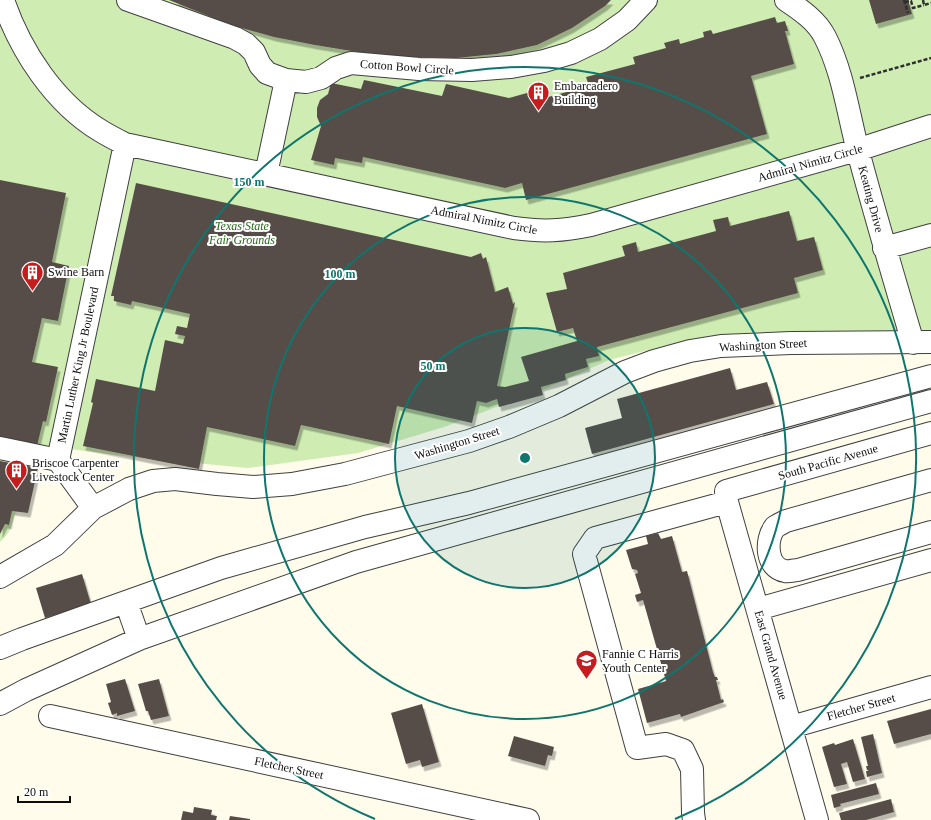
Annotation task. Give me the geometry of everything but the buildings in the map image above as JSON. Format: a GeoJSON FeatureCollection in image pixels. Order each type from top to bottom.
{"type":"FeatureCollection","features":[{"type":"Feature","properties":{"kind":"street"},"geometry":{"type":"LineString","coordinates":[[2,0],[19,39],[33,63],[52,87],[73,110],[94,126],[125,144]]}},
{"type":"Feature","properties":{"kind":"street","name":"Cotton Bowl Circle"},"geometry":{"type":"LineString","coordinates":[[128,0],[235,38],[246,44],[254,52],[260,65],[267,73],[286,80],[306,82],[321,78],[336,68],[350,63],[419,70],[472,70],[511,67],[544,61],[571,54],[600,39],[627,20],[646,0]]}},
{"type":"Feature","properties":{"kind":"street","name":"Keating Drive"},"geometry":{"type":"LineString","coordinates":[[786,0],[802,11],[815,24],[824,36],[834,57],[857,150],[884,248],[922,343]]}},
{"type":"Feature","properties":{"kind":"street"},"geometry":{"type":"LineString","coordinates":[[266,174],[286,80]]}},
{"type":"Feature","properties":{"kind":"street","name":"Admiral Nimitz Circle"},"geometry":{"type":"LineString","coordinates":[[125,144],[514,228],[538,231],[558,230],[591,225],[857,150],[931,126]]}},
{"type":"Feature","properties":{"kind":"street","name":"Martin Luther King Jr Boulevard"},"geometry":{"type":"LineString","coordinates":[[93,508],[58,460],[125,144]]}},
{"type":"Feature","properties":{"kind":"street"},"geometry":{"type":"LineString","coordinates":[[884,248],[931,235]]}},
{"type":"Feature","properties":{"kind":"street","name":"Washington Street"},"geometry":{"type":"LineString","coordinates":[[0,577],[55,545],[93,508],[129,489],[153,481],[175,479],[253,487],[292,484],[345,474],[469,441],[509,427],[558,406],[625,372],[654,361],[721,346],[791,343],[922,343]]}},
{"type":"Feature","properties":{"kind":"street"},"geometry":{"type":"LineString","coordinates":[[0,648],[229,566],[366,527],[469,503],[931,376]]}},
{"type":"Feature","properties":{"kind":"street"},"geometry":{"type":"LineString","coordinates":[[0,704],[26,690],[139,639],[356,562],[931,400]]}},
{"type":"Feature","properties":{"kind":"street","name":"South Pacific Avenue"},"geometry":{"type":"LineString","coordinates":[[694,820],[692,769],[683,750],[666,744],[637,748],[584,554],[595,538],[726,496],[931,434]]}},
{"type":"Feature","properties":{"kind":"street"},"geometry":{"type":"LineString","coordinates":[[0,448],[58,460]]}},
{"type":"Feature","properties":{"kind":"street"},"geometry":{"type":"LineString","coordinates":[[931,480],[786,521],[776,526],[769,538],[769,553],[775,565],[785,571],[798,570],[931,532]]}},
{"type":"Feature","properties":{"kind":"street","name":"East Grand Avenue"},"geometry":{"type":"LineString","coordinates":[[726,496],[817,820]]}},
{"type":"Feature","properties":{"kind":"street"},"geometry":{"type":"LineString","coordinates":[[469,503],[476,528]]}},
{"type":"Feature","properties":{"kind":"street"},"geometry":{"type":"LineString","coordinates":[[744,559],[769,553]]}},
{"type":"Feature","properties":{"kind":"street"},"geometry":{"type":"LineString","coordinates":[[758,609],[931,560]]}},
{"type":"Feature","properties":{"kind":"street"},"geometry":{"type":"LineString","coordinates":[[126,602],[139,639]]}},
{"type":"Feature","properties":{"kind":"street","name":"Fletcher Street"},"geometry":{"type":"LineString","coordinates":[[791,727],[931,687]]}},
{"type":"Feature","properties":{"kind":"street","name":"Fletcher Street"},"geometry":{"type":"LineString","coordinates":[[50,716],[528,820]]}},
{"type":"Feature","properties":{"kind":"path"},"geometry":{"type":"LineString","coordinates":[[908,13],[905,1],[911,0],[913,8],[931,3]]}},
{"type":"Feature","properties":{"kind":"path"},"geometry":{"type":"LineString","coordinates":[[923,0],[924,5]]}},
{"type":"Feature","properties":{"kind":"path"},"geometry":{"type":"LineString","coordinates":[[841,84],[931,58]]}},
{"type":"Feature","properties":{"kind":"green space","name":"Texas State Fair Grounds"},"geometry":{"type":"Polygon","coordinates":[[[0,0],[931,0],[931,331],[804,333],[693,339],[609,360],[549,387],[444,427],[358,453],[248,468],[131,457],[39,445],[9,532],[0,542],[0,0]]]}},
{"type":"Feature","properties":{"kind":"place","name":"Embarcadero Building"},"geometry":{"type":"Point","coordinates":[539,112]}},
{"type":"Feature","properties":{"kind":"place","name":"Swine Barn"},"geometry":{"type":"Point","coordinates":[32,292]}},
{"type":"Feature","properties":{"kind":"place","name":"Briscoe Carpenter Livestock Center"},"geometry":{"type":"Point","coordinates":[17,490]}},
{"type":"Feature","properties":{"kind":"place","name":"Fannie C Harris Youth Center"},"geometry":{"type":"Point","coordinates":[587,680]}}]}
